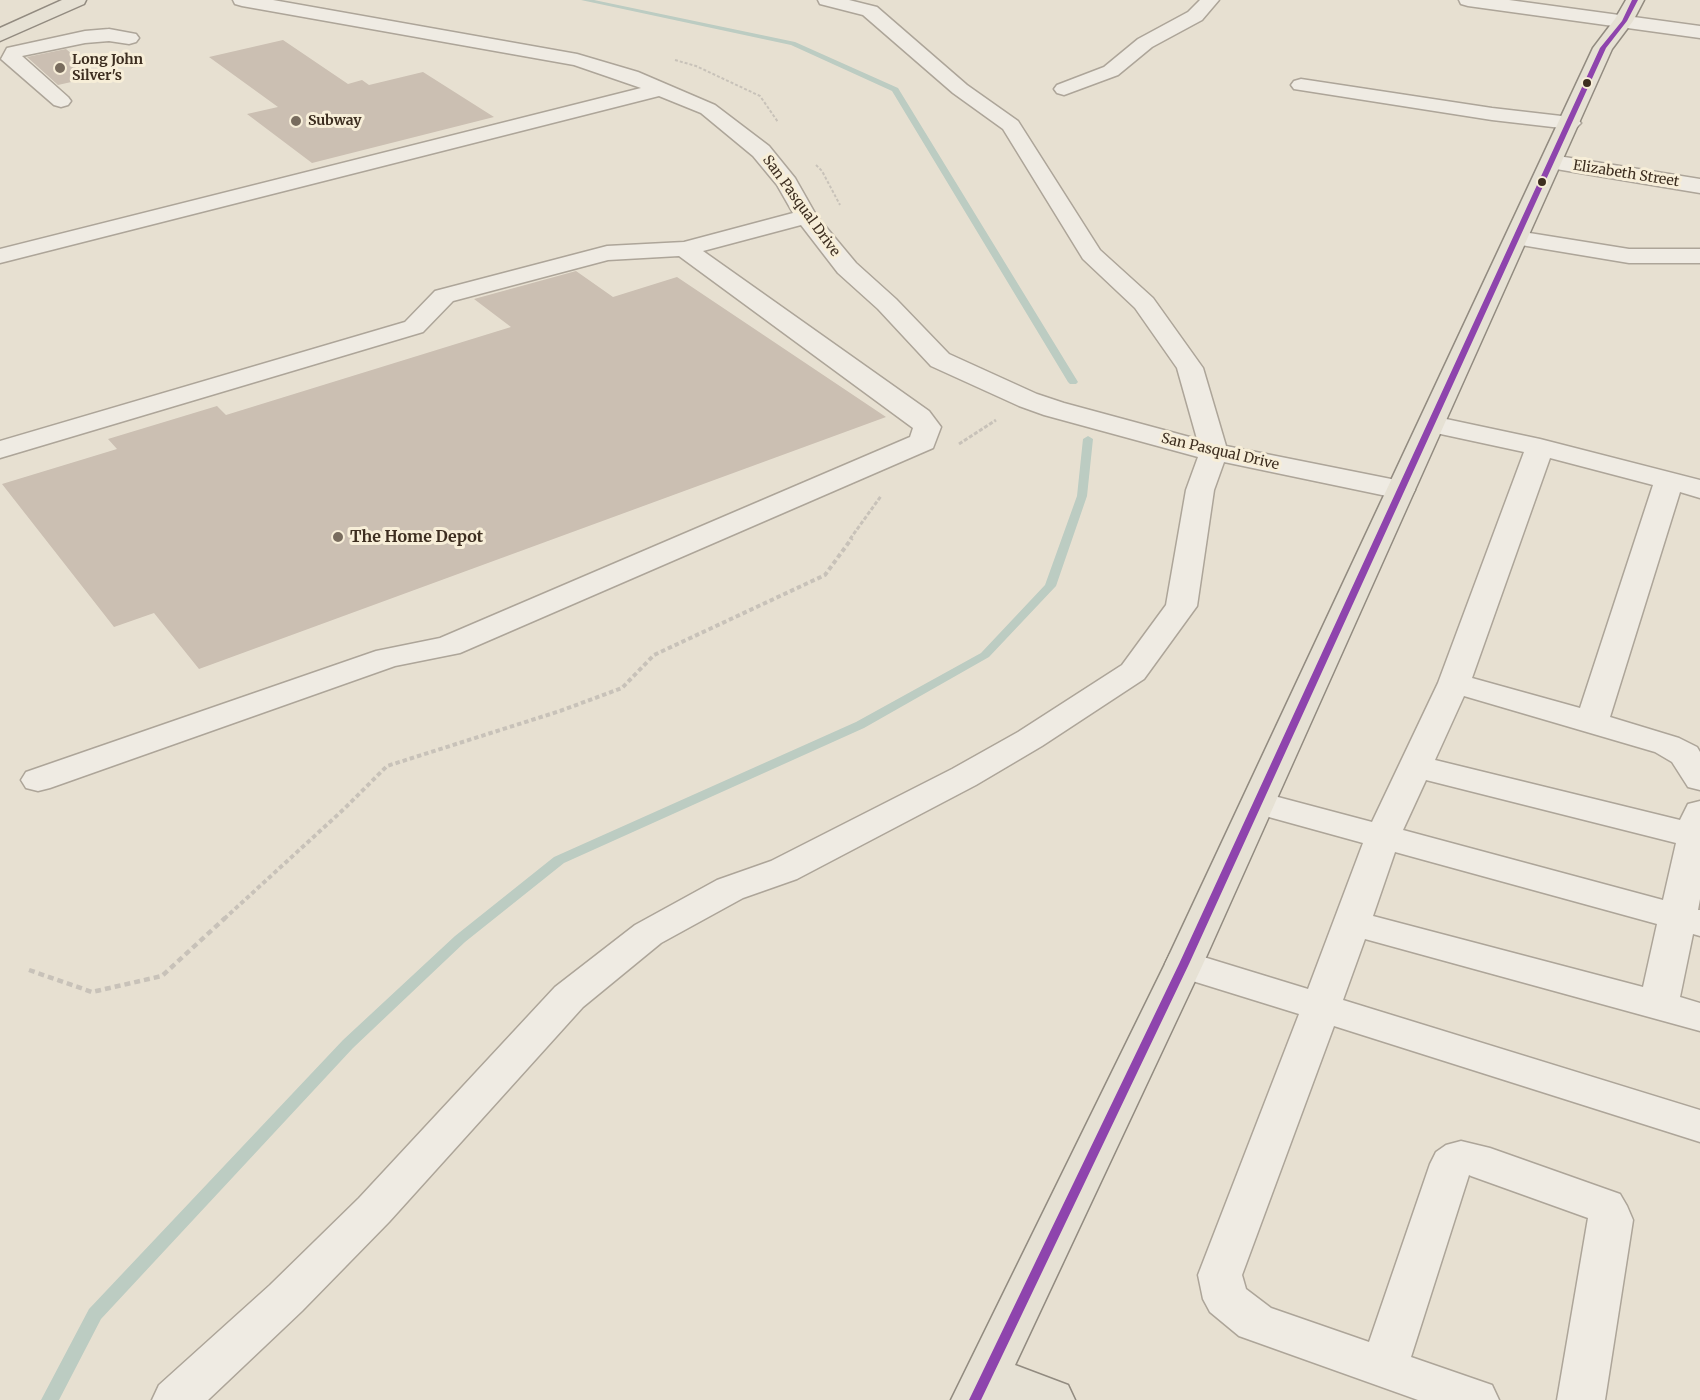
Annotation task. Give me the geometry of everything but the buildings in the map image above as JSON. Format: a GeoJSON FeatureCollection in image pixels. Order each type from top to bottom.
{"type":"FeatureCollection","features":[{"type":"Feature","properties":{"kind":"main road"},"geometry":{"type":"LineString","coordinates":[[0,35],[77,0]]}},
{"type":"Feature","properties":{"kind":"main road"},"geometry":{"type":"LineString","coordinates":[[1051,1400],[981,1388],[1184,964],[1603,48],[1630,11]]}},
{"type":"Feature","properties":{"kind":"street","name":"San Pasqual Drive"},"geometry":{"type":"LineString","coordinates":[[242,0],[577,60],[631,76],[708,109],[761,151],[787,183],[806,217],[847,268],[887,304],[940,360],[1028,400],[1214,452],[1401,490]]}},
{"type":"Feature","properties":{"kind":"street"},"geometry":{"type":"LineString","coordinates":[[176,1400],[286,1298],[374,1210],[569,998],[648,934],[730,889],[784,870],[964,777],[1039,733],[1133,672],[1182,606],[1200,490],[1214,452],[1190,368],[1144,303],[1091,254],[1011,125],[952,82],[870,11],[827,0]]}},
{"type":"Feature","properties":{"kind":"street"},"geometry":{"type":"LineString","coordinates":[[1064,89],[1112,71],[1145,43],[1195,16],[1210,0]]}},
{"type":"Feature","properties":{"kind":"street"},"geometry":{"type":"LineString","coordinates":[[1468,0],[1630,11],[1700,32]]}},
{"type":"Feature","properties":{"kind":"street"},"geometry":{"type":"LineString","coordinates":[[61,101],[11,59],[14,52],[85,37],[109,35],[129,38]]}},
{"type":"Feature","properties":{"kind":"street"},"geometry":{"type":"LineString","coordinates":[[1301,85],[1492,114],[1569,123]]}},
{"type":"Feature","properties":{"kind":"street"},"geometry":{"type":"LineString","coordinates":[[0,256],[661,89]]}},
{"type":"Feature","properties":{"kind":"street","name":"Elizabeth Street"},"geometry":{"type":"LineString","coordinates":[[1552,162],[1700,186]]}},
{"type":"Feature","properties":{"kind":"street"},"geometry":{"type":"LineString","coordinates":[[0,450],[414,327],[444,296],[607,253],[684,249],[806,217]]}},
{"type":"Feature","properties":{"kind":"street"},"geometry":{"type":"LineString","coordinates":[[1517,238],[1629,256],[1700,256]]}},
{"type":"Feature","properties":{"kind":"street"},"geometry":{"type":"LineString","coordinates":[[38,780],[387,658],[448,646],[923,442],[927,427],[919,417],[684,249]]}},
{"type":"Feature","properties":{"kind":"street"},"geometry":{"type":"LineString","coordinates":[[1432,424],[1540,447],[1700,489]]}},
{"type":"Feature","properties":{"kind":"street"},"geometry":{"type":"LineString","coordinates":[[1475,1400],[1255,1322],[1226,1299],[1220,1275],[1322,1007],[1383,836],[1454,683],[1540,447]]}},
{"type":"Feature","properties":{"kind":"street"},"geometry":{"type":"LineString","coordinates":[[1592,722],[1669,481]]}},
{"type":"Feature","properties":{"kind":"street"},"geometry":{"type":"LineString","coordinates":[[1454,683],[1666,745],[1685,755],[1694,766],[1700,779]]}},
{"type":"Feature","properties":{"kind":"street"},"geometry":{"type":"LineString","coordinates":[[1415,766],[1698,828],[1688,920],[1659,1005]]}},
{"type":"Feature","properties":{"kind":"street"},"geometry":{"type":"LineString","coordinates":[[1259,802],[1688,920]]}},
{"type":"Feature","properties":{"kind":"street"},"geometry":{"type":"LineString","coordinates":[[1352,924],[1700,1017]]}},
{"type":"Feature","properties":{"kind":"street"},"geometry":{"type":"LineString","coordinates":[[1184,964],[1700,1126]]}},
{"type":"Feature","properties":{"kind":"street"},"geometry":{"type":"LineString","coordinates":[[1384,1367],[1451,1164],[1461,1158],[1475,1160],[1605,1206],[1611,1220],[1581,1400]]}},
{"type":"Feature","properties":{"kind":"path"},"geometry":{"type":"LineString","coordinates":[[667,58],[696,66],[760,96],[779,124]]}},
{"type":"Feature","properties":{"kind":"path"},"geometry":{"type":"LineString","coordinates":[[814,164],[822,171],[842,209]]}},
{"type":"Feature","properties":{"kind":"path"},"geometry":{"type":"LineString","coordinates":[[951,449],[1028,400]]}},
{"type":"Feature","properties":{"kind":"path"},"geometry":{"type":"LineString","coordinates":[[29,970],[92,992],[162,976],[344,809],[387,766],[560,711],[622,688],[654,655],[825,575],[881,496],[890,490]]}},
{"type":"Feature","properties":{"kind":"waterway"},"geometry":{"type":"LineString","coordinates":[[584,0],[793,43],[895,90],[1073,382]]}},
{"type":"Feature","properties":{"kind":"waterway"},"geometry":{"type":"LineString","coordinates":[[50,1400],[95,1314],[348,1044],[460,939],[559,860],[860,725],[985,655],[1050,586],[1082,496],[1088,439]]}},
{"type":"Feature","properties":{"kind":"transit line"},"geometry":{"type":"LineString","coordinates":[[975,1400],[1184,964],[1603,48],[1624,21],[1635,0]]}},
{"type":"Feature","properties":{"kind":"place","name":"Long John Silver's"},"geometry":{"type":"Point","coordinates":[60,68]}},
{"type":"Feature","properties":{"kind":"place","name":"Subway"},"geometry":{"type":"Point","coordinates":[296,121]}},
{"type":"Feature","properties":{"kind":"place","name":"The Home Depot"},"geometry":{"type":"Point","coordinates":[338,537]}}]}
